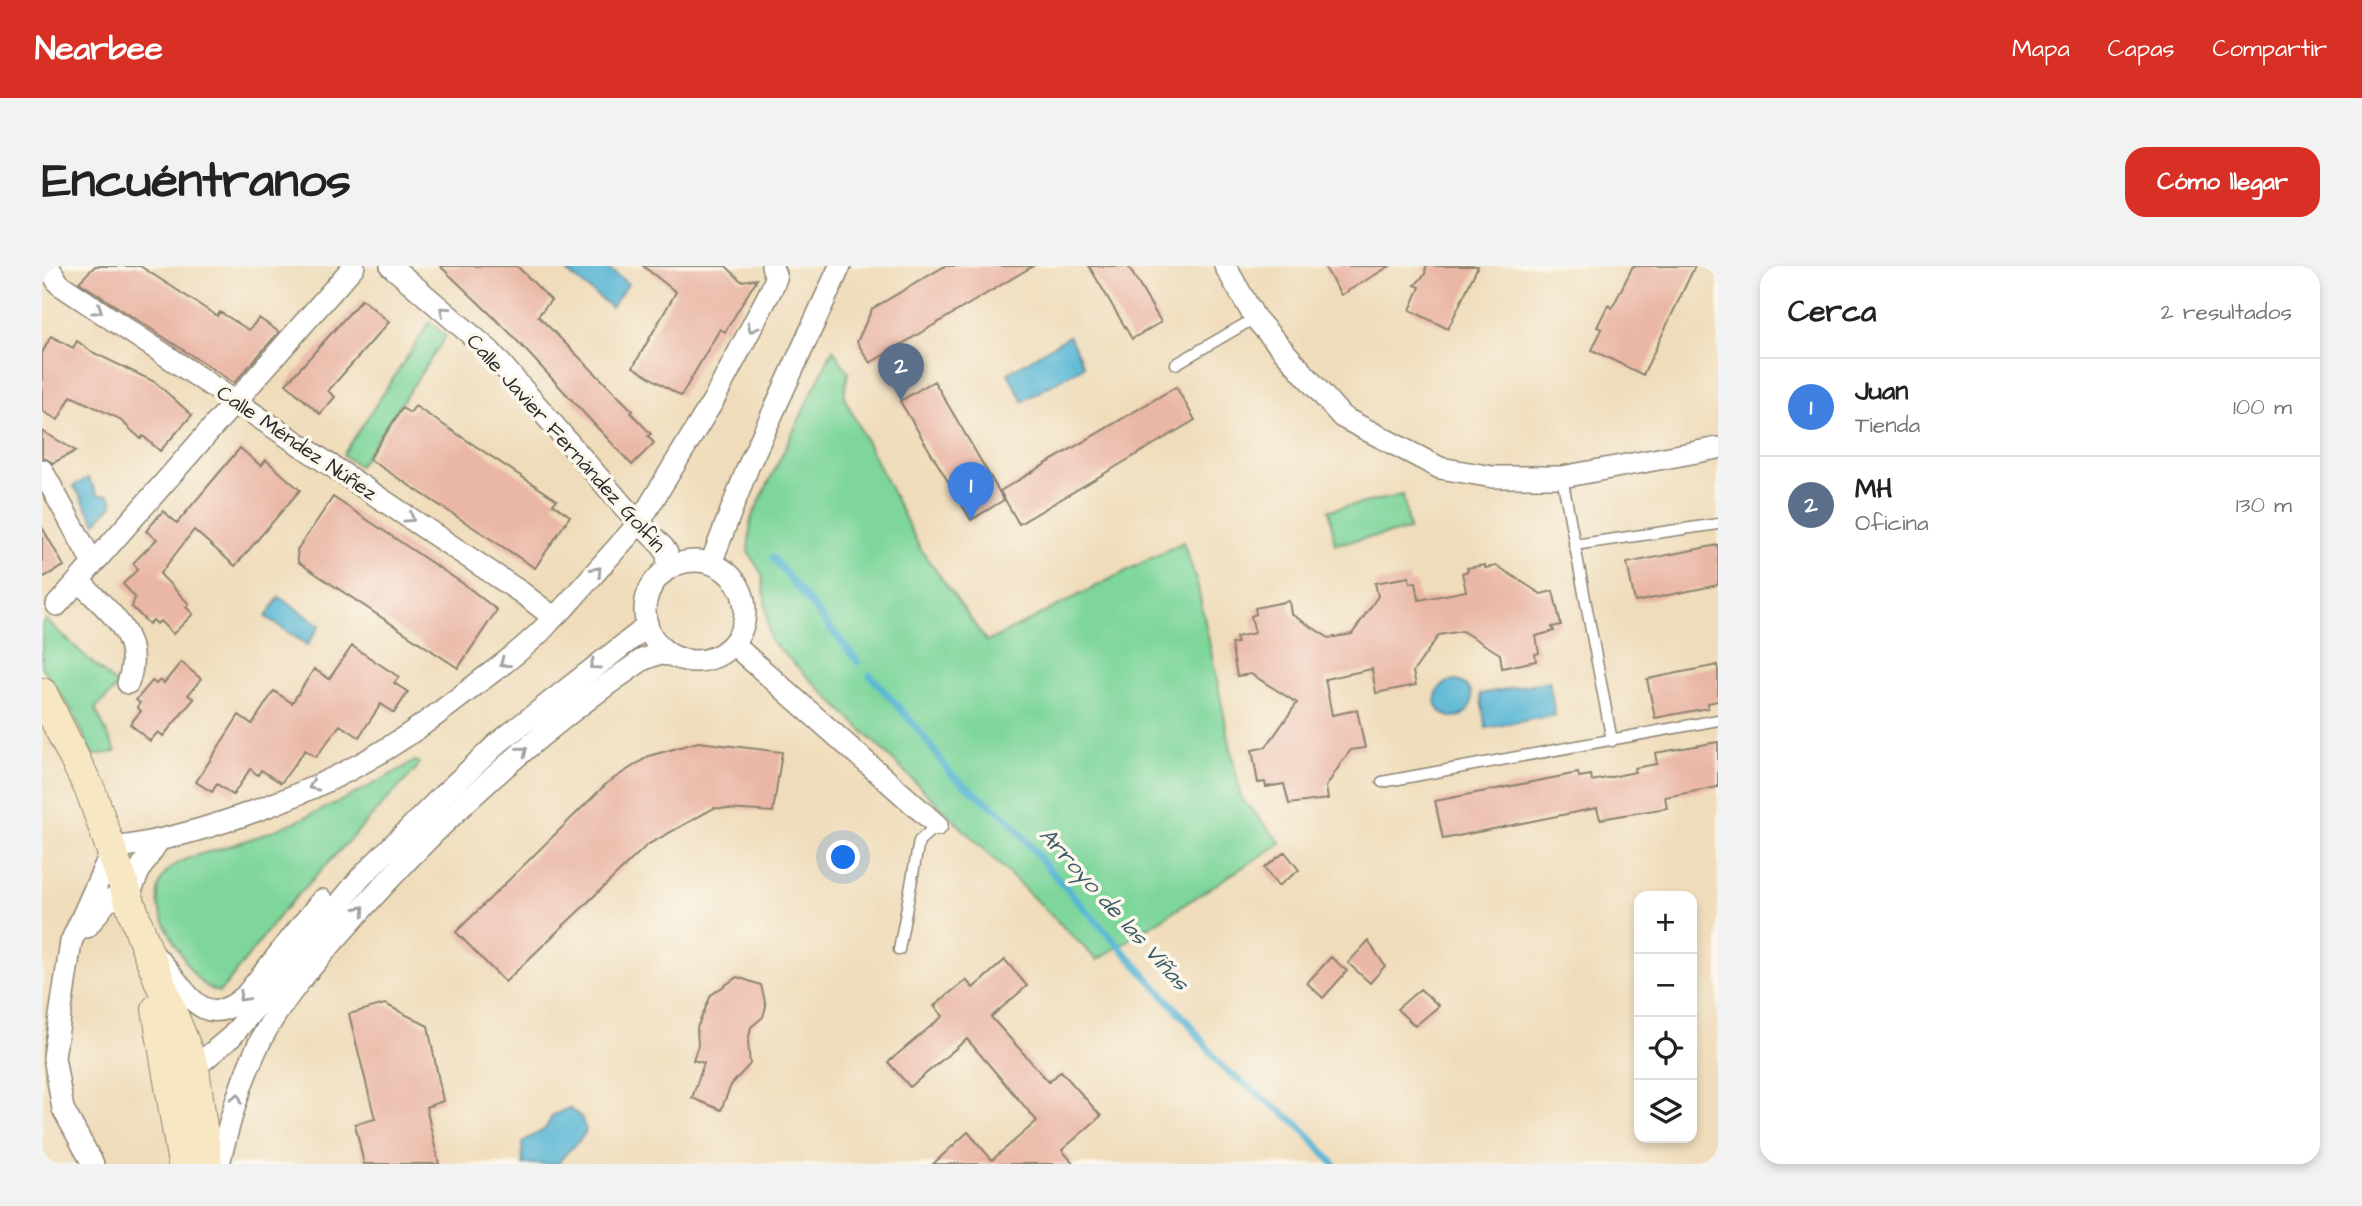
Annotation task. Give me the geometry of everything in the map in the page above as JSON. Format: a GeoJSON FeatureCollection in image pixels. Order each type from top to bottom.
{"type":"FeatureCollection","features":[{"type":"Feature","properties":{"kind":"main road"},"geometry":{"type":"LineString","coordinates":[[42,693],[92,792],[146,947],[194,1068],[207,1164]]}},
{"type":"Feature","properties":{"kind":"main road"},"geometry":{"type":"LineString","coordinates":[[146,947],[183,1164]]}},
{"type":"Feature","properties":{"kind":"street","name":"Calle Méndez Núñez"},"geometry":{"type":"LineString","coordinates":[[48,266],[59,284],[522,593],[552,616]]}},
{"type":"Feature","properties":{"kind":"street"},"geometry":{"type":"LineString","coordinates":[[57,605],[355,266]]}},
{"type":"Feature","properties":{"kind":"street","name":"Calle Javier Fernández Golfín"},"geometry":{"type":"LineString","coordinates":[[391,266],[490,351],[667,553],[668,569]]}},
{"type":"Feature","properties":{"kind":"street"},"geometry":{"type":"LineString","coordinates":[[93,1164],[63,1109],[54,1068],[71,942],[113,848],[157,843],[304,791],[396,743],[526,646],[547,626],[552,616],[563,609],[639,523],[713,401],[771,290],[776,278],[772,266]]}},
{"type":"Feature","properties":{"kind":"street"},"geometry":{"type":"LineString","coordinates":[[711,563],[748,467],[840,266]]}},
{"type":"Feature","properties":{"kind":"street"},"geometry":{"type":"LineString","coordinates":[[1225,266],[1255,318],[1342,417],[1440,468],[1493,477],[1562,477],[1718,448]]}},
{"type":"Feature","properties":{"kind":"street"},"geometry":{"type":"LineString","coordinates":[[42,470],[93,563]]}},
{"type":"Feature","properties":{"kind":"street"},"geometry":{"type":"LineString","coordinates":[[219,1164],[239,1090],[266,1031],[286,1000],[355,917],[450,814],[502,769],[642,660],[657,654],[704,660],[725,652],[733,644],[744,623],[744,599],[733,578],[711,563],[687,561],[668,569],[649,592],[647,623],[656,641],[671,655]]}},
{"type":"Feature","properties":{"kind":"street"},"geometry":{"type":"LineString","coordinates":[[79,581],[129,635],[135,665],[128,683]]}},
{"type":"Feature","properties":{"kind":"street"},"geometry":{"type":"LineString","coordinates":[[195,1164],[185,1084],[194,1068],[232,1036],[327,916],[409,828],[498,743],[572,682],[629,641],[647,623]]}},
{"type":"Feature","properties":{"kind":"street"},"geometry":{"type":"LineString","coordinates":[[733,644],[937,825]]}},
{"type":"Feature","properties":{"kind":"street"},"geometry":{"type":"LineString","coordinates":[[146,947],[169,971],[191,1002],[221,1011],[233,1007],[352,867],[381,842],[409,828]]}},
{"type":"Feature","properties":{"kind":"street"},"geometry":{"type":"LineString","coordinates":[[71,942],[108,900],[128,897],[140,869],[157,843]]}},
{"type":"Feature","properties":{"kind":"lane"},"geometry":{"type":"LineString","coordinates":[[1176,364],[1255,318]]}},
{"type":"Feature","properties":{"kind":"lane"},"geometry":{"type":"LineString","coordinates":[[1562,477],[1612,741]]}},
{"type":"Feature","properties":{"kind":"lane"},"geometry":{"type":"LineString","coordinates":[[1574,545],[1718,524]]}},
{"type":"Feature","properties":{"kind":"lane"},"geometry":{"type":"LineString","coordinates":[[1382,782],[1718,720]]}},
{"type":"Feature","properties":{"kind":"lane"},"geometry":{"type":"LineString","coordinates":[[900,950],[919,841],[937,825]]}},
{"type":"Feature","properties":{"kind":"green space"},"geometry":{"type":"Polygon","coordinates":[[[430,322],[446,336],[359,466],[343,455],[430,322]]]}},
{"type":"Feature","properties":{"kind":"green space"},"geometry":{"type":"Polygon","coordinates":[[[833,349],[848,372],[844,397],[920,548],[987,642],[1183,542],[1197,583],[1241,798],[1281,843],[1097,960],[770,640],[762,574],[748,552],[751,519],[833,349]]]}},
{"type":"Feature","properties":{"kind":"green space"},"geometry":{"type":"Polygon","coordinates":[[[1403,495],[1409,530],[1335,544],[1329,510],[1403,495]]]}},
{"type":"Feature","properties":{"kind":"green space"},"geometry":{"type":"Polygon","coordinates":[[[46,620],[118,686],[95,709],[116,752],[93,755],[71,709],[42,667],[42,624],[46,620]]]}},
{"type":"Feature","properties":{"kind":"green space"},"geometry":{"type":"Polygon","coordinates":[[[415,761],[419,763],[417,768],[282,912],[226,985],[219,992],[204,985],[187,965],[166,927],[160,910],[159,885],[168,871],[188,858],[245,841],[320,811],[415,761]]]}},
{"type":"Feature","properties":{"kind":"water"},"geometry":{"type":"Polygon","coordinates":[[[560,266],[605,266],[628,284],[611,307],[560,266]]]}},
{"type":"Feature","properties":{"kind":"water"},"geometry":{"type":"Polygon","coordinates":[[[1069,336],[1084,366],[1023,401],[1008,373],[1069,336]]]}},
{"type":"Feature","properties":{"kind":"water"},"geometry":{"type":"Polygon","coordinates":[[[88,478],[98,495],[108,495],[112,499],[112,505],[96,523],[74,486],[88,478]]]}},
{"type":"Feature","properties":{"kind":"water"},"geometry":{"type":"Polygon","coordinates":[[[279,597],[320,625],[307,645],[266,617],[279,597]]]}},
{"type":"Feature","properties":{"kind":"water"},"geometry":{"type":"Polygon","coordinates":[[[1454,681],[1467,686],[1472,699],[1467,712],[1454,717],[1441,712],[1436,699],[1441,686],[1454,681]]]}},
{"type":"Feature","properties":{"kind":"water"},"geometry":{"type":"Polygon","coordinates":[[[1549,681],[1555,715],[1486,728],[1480,694],[1549,681]]]}},
{"type":"Feature","properties":{"kind":"water"},"geometry":{"type":"Polygon","coordinates":[[[569,1108],[581,1117],[586,1131],[579,1141],[558,1164],[523,1164],[522,1142],[545,1129],[553,1115],[569,1108]]]}},
{"type":"Feature","properties":{"kind":"building"},"geometry":{"type":"Polygon","coordinates":[[[95,266],[140,266],[217,316],[220,312],[249,330],[259,318],[279,332],[234,383],[79,282],[95,266]]]}},
{"type":"Feature","properties":{"kind":"building"},"geometry":{"type":"Polygon","coordinates":[[[440,266],[517,266],[551,300],[538,316],[633,411],[631,413],[651,434],[648,436],[654,443],[632,465],[508,331],[440,266]]]}},
{"type":"Feature","properties":{"kind":"building"},"geometry":{"type":"Polygon","coordinates":[[[643,266],[726,266],[741,281],[757,279],[725,332],[720,329],[681,396],[633,367],[676,292],[643,266]]]}},
{"type":"Feature","properties":{"kind":"building"},"geometry":{"type":"Polygon","coordinates":[[[945,266],[1033,266],[870,363],[857,342],[872,309],[945,266]]]}},
{"type":"Feature","properties":{"kind":"building"},"geometry":{"type":"Polygon","coordinates":[[[1089,266],[1128,266],[1161,322],[1132,339],[1089,266]]]}},
{"type":"Feature","properties":{"kind":"building"},"geometry":{"type":"Polygon","coordinates":[[[1324,266],[1390,266],[1341,295],[1324,266]]]}},
{"type":"Feature","properties":{"kind":"building"},"geometry":{"type":"Polygon","coordinates":[[[1426,266],[1478,266],[1448,329],[1410,310],[1420,287],[1415,285],[1425,274],[1426,266]]]}},
{"type":"Feature","properties":{"kind":"building"},"geometry":{"type":"Polygon","coordinates":[[[1633,266],[1695,266],[1643,375],[1592,350],[1602,329],[1597,327],[1608,305],[1612,308],[1633,266]]]}},
{"type":"Feature","properties":{"kind":"building"},"geometry":{"type":"Polygon","coordinates":[[[362,299],[389,322],[328,391],[335,397],[320,414],[286,384],[362,299]]]}},
{"type":"Feature","properties":{"kind":"building"},"geometry":{"type":"Polygon","coordinates":[[[51,336],[73,348],[77,341],[92,352],[155,382],[192,415],[160,451],[143,436],[141,439],[118,418],[71,396],[58,420],[42,411],[42,353],[51,336]]]}},
{"type":"Feature","properties":{"kind":"building"},"geometry":{"type":"Polygon","coordinates":[[[934,381],[1004,500],[971,520],[900,401],[934,381]]]}},
{"type":"Feature","properties":{"kind":"building"},"geometry":{"type":"Polygon","coordinates":[[[1176,387],[1195,420],[1019,524],[1000,491],[1176,387]]]}},
{"type":"Feature","properties":{"kind":"building"},"geometry":{"type":"Polygon","coordinates":[[[415,406],[557,500],[553,504],[570,516],[535,568],[369,459],[402,408],[410,413],[415,406]]]}},
{"type":"Feature","properties":{"kind":"building"},"geometry":{"type":"Polygon","coordinates":[[[42,431],[76,451],[53,463],[42,457],[42,431]]]}},
{"type":"Feature","properties":{"kind":"building"},"geometry":{"type":"Polygon","coordinates":[[[240,448],[261,466],[266,460],[300,490],[235,566],[194,530],[160,574],[189,604],[186,607],[193,614],[173,634],[160,621],[157,624],[153,620],[149,624],[132,607],[135,597],[123,584],[138,569],[133,563],[157,539],[146,531],[163,511],[177,523],[240,448]]]}},
{"type":"Feature","properties":{"kind":"building"},"geometry":{"type":"Polygon","coordinates":[[[333,497],[465,585],[497,610],[458,668],[298,562],[297,550],[333,497]]]}},
{"type":"Feature","properties":{"kind":"building"},"geometry":{"type":"Polygon","coordinates":[[[42,527],[64,566],[42,578],[42,527]]]}},
{"type":"Feature","properties":{"kind":"building"},"geometry":{"type":"Polygon","coordinates":[[[1718,545],[1718,585],[1635,602],[1627,563],[1718,545]]]}},
{"type":"Feature","properties":{"kind":"building"},"geometry":{"type":"Polygon","coordinates":[[[1485,565],[1485,568],[1497,566],[1541,594],[1553,591],[1561,625],[1552,627],[1554,631],[1536,636],[1539,653],[1535,654],[1536,661],[1502,668],[1500,654],[1462,631],[1439,635],[1413,672],[1416,685],[1376,693],[1372,669],[1325,679],[1332,715],[1357,710],[1365,748],[1351,750],[1343,760],[1326,787],[1328,799],[1289,804],[1284,784],[1266,787],[1265,782],[1258,783],[1252,750],[1266,747],[1297,703],[1251,674],[1237,676],[1231,644],[1237,643],[1236,637],[1255,633],[1251,616],[1256,614],[1255,608],[1289,601],[1291,614],[1329,638],[1352,634],[1378,596],[1375,583],[1409,577],[1410,583],[1416,582],[1419,600],[1466,591],[1462,573],[1468,571],[1467,568],[1485,565]]]}},
{"type":"Feature","properties":{"kind":"building"},"geometry":{"type":"Polygon","coordinates":[[[352,646],[399,677],[394,683],[408,692],[394,713],[381,704],[359,737],[340,725],[316,757],[305,750],[281,783],[261,770],[258,775],[250,769],[233,795],[217,784],[212,792],[196,782],[239,715],[252,724],[274,691],[292,703],[314,669],[329,679],[352,646]]]}},
{"type":"Feature","properties":{"kind":"building"},"geometry":{"type":"Polygon","coordinates":[[[181,662],[201,679],[188,695],[194,699],[163,736],[158,732],[150,741],[130,724],[141,711],[137,707],[140,703],[136,700],[152,681],[156,684],[160,680],[164,683],[181,662]]]}},
{"type":"Feature","properties":{"kind":"building"},"geometry":{"type":"Polygon","coordinates":[[[1718,665],[1718,701],[1708,703],[1708,708],[1655,718],[1647,679],[1718,665]]]}},
{"type":"Feature","properties":{"kind":"building"},"geometry":{"type":"Polygon","coordinates":[[[698,742],[782,752],[773,812],[714,808],[647,845],[505,982],[456,932],[607,783],[649,756],[698,742]]]}},
{"type":"Feature","properties":{"kind":"building"},"geometry":{"type":"Polygon","coordinates":[[[1718,742],[1718,787],[1665,797],[1667,808],[1600,819],[1597,808],[1443,839],[1435,801],[1578,773],[1579,777],[1591,775],[1592,781],[1635,772],[1634,768],[1657,764],[1655,753],[1718,742]]]}},
{"type":"Feature","properties":{"kind":"building"},"geometry":{"type":"Polygon","coordinates":[[[1285,852],[1299,870],[1278,886],[1264,868],[1285,852]]]}},
{"type":"Feature","properties":{"kind":"building"},"geometry":{"type":"Polygon","coordinates":[[[1368,941],[1385,966],[1370,983],[1348,963],[1368,941]]]}},
{"type":"Feature","properties":{"kind":"building"},"geometry":{"type":"Polygon","coordinates":[[[1331,957],[1347,971],[1323,998],[1307,983],[1331,957]]]}},
{"type":"Feature","properties":{"kind":"building"},"geometry":{"type":"Polygon","coordinates":[[[1005,960],[1027,986],[991,1017],[1049,1082],[1061,1071],[1101,1116],[1062,1150],[1074,1164],[933,1164],[968,1132],[992,1160],[1037,1121],[967,1039],[910,1087],[888,1062],[943,1016],[934,1006],[966,980],[973,988],[1005,960]]]}},
{"type":"Feature","properties":{"kind":"building"},"geometry":{"type":"Polygon","coordinates":[[[737,977],[761,985],[766,1006],[763,1017],[751,1027],[748,1042],[750,1064],[731,1085],[721,1110],[692,1098],[704,1063],[693,1060],[698,1045],[697,1028],[711,995],[737,977]]]}},
{"type":"Feature","properties":{"kind":"building"},"geometry":{"type":"Polygon","coordinates":[[[1420,989],[1439,1006],[1415,1026],[1397,1009],[1420,989]]]}},
{"type":"Feature","properties":{"kind":"building"},"geometry":{"type":"Polygon","coordinates":[[[385,1004],[428,1026],[443,1101],[426,1107],[439,1164],[364,1164],[355,1124],[375,1119],[349,1014],[385,1004]]]}},
{"type":"Feature","properties":{"kind":"waterway","name":"Arroyo de las Viñas"},"geometry":{"type":"LineString","coordinates":[[773,558],[858,662]]}},
{"type":"Feature","properties":{"kind":"waterway","name":"Arroyo de las Viñas"},"geometry":{"type":"LineString","coordinates":[[870,675],[917,728],[951,774],[1008,818],[1047,867],[1187,1021],[1222,1067],[1298,1124],[1334,1164]]}},
{"type":"Feature","properties":{"kind":"place","name":"MH"},"geometry":{"type":"Point","coordinates":[901,401]}},
{"type":"Feature","properties":{"kind":"place","name":"Juan"},"geometry":{"type":"Point","coordinates":[971,520]}}]}
